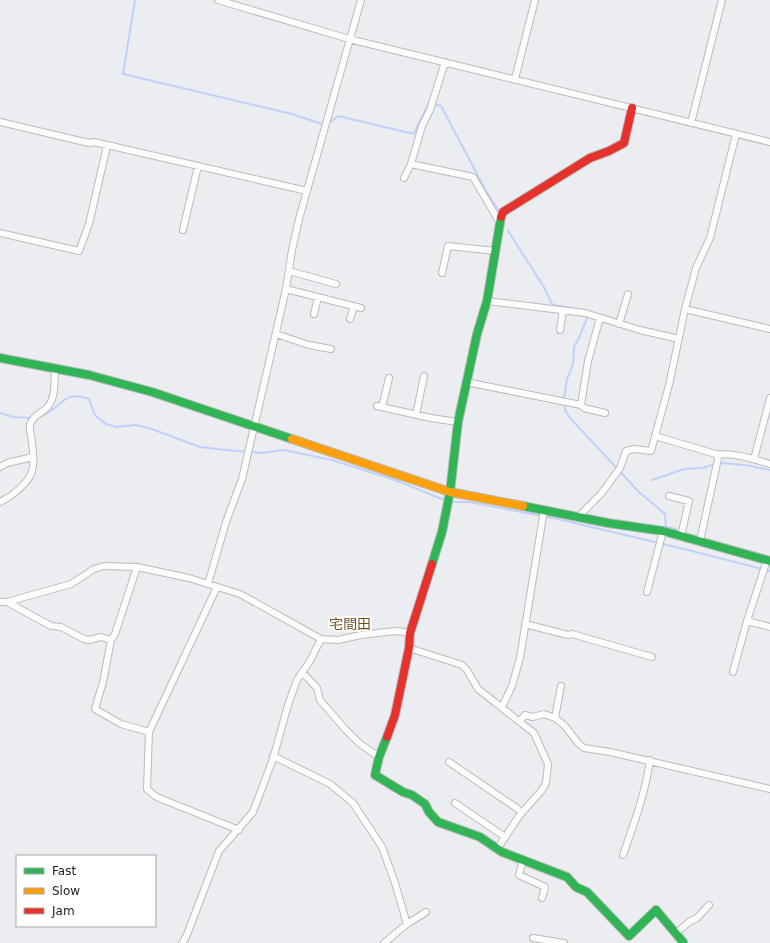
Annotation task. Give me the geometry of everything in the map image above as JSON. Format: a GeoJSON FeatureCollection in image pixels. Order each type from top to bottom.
{"type":"FeatureCollection","features":[{"type":"Feature","properties":{"kind":"street"},"geometry":{"type":"LineString","coordinates":[[218,0],[350,39],[770,142]]}},
{"type":"Feature","properties":{"kind":"street"},"geometry":{"type":"LineString","coordinates":[[208,584],[226,522],[242,479],[253,426],[286,289],[292,250],[360,0]]}},
{"type":"Feature","properties":{"kind":"street"},"geometry":{"type":"LineString","coordinates":[[515,79],[535,0]]}},
{"type":"Feature","properties":{"kind":"street"},"geometry":{"type":"LineString","coordinates":[[691,123],[722,0]]}},
{"type":"Feature","properties":{"kind":"street"},"geometry":{"type":"LineString","coordinates":[[404,178],[411,164],[422,126],[430,110],[445,62]]}},
{"type":"Feature","properties":{"kind":"street"},"geometry":{"type":"LineString","coordinates":[[632,108],[624,142],[619,146],[577,165],[503,212],[487,301],[477,334],[458,422],[449,498],[442,532],[410,633],[409,648],[395,715],[379,757],[375,775],[403,792],[412,795],[425,804],[429,812],[438,822],[480,837],[502,852],[567,877],[576,887],[587,892],[629,936],[656,910],[676,933],[683,942],[682,943]]}},
{"type":"Feature","properties":{"kind":"street"},"geometry":{"type":"LineString","coordinates":[[0,122],[307,191]]}},
{"type":"Feature","properties":{"kind":"street"},"geometry":{"type":"LineString","coordinates":[[579,516],[601,494],[620,468],[626,451],[634,449],[651,451],[656,436],[685,309],[696,268],[710,238],[736,134]]}},
{"type":"Feature","properties":{"kind":"street"},"geometry":{"type":"LineString","coordinates":[[0,233],[79,251],[89,224],[107,146]]}},
{"type":"Feature","properties":{"kind":"street"},"geometry":{"type":"LineString","coordinates":[[411,164],[473,177],[500,224]]}},
{"type":"Feature","properties":{"kind":"street"},"geometry":{"type":"LineString","coordinates":[[183,230],[198,166]]}},
{"type":"Feature","properties":{"kind":"street"},"geometry":{"type":"LineString","coordinates":[[442,273],[448,246],[496,251]]}},
{"type":"Feature","properties":{"kind":"street"},"geometry":{"type":"LineString","coordinates":[[289,271],[336,284]]}},
{"type":"Feature","properties":{"kind":"street"},"geometry":{"type":"LineString","coordinates":[[286,289],[361,308]]}},
{"type":"Feature","properties":{"kind":"street"},"geometry":{"type":"LineString","coordinates":[[619,324],[628,294]]}},
{"type":"Feature","properties":{"kind":"street"},"geometry":{"type":"LineString","coordinates":[[314,314],[318,297]]}},
{"type":"Feature","properties":{"kind":"street"},"geometry":{"type":"LineString","coordinates":[[487,301],[585,313],[640,330],[679,339]]}},
{"type":"Feature","properties":{"kind":"street"},"geometry":{"type":"LineString","coordinates":[[350,319],[354,306]]}},
{"type":"Feature","properties":{"kind":"street"},"geometry":{"type":"LineString","coordinates":[[685,309],[770,329]]}},
{"type":"Feature","properties":{"kind":"street"},"geometry":{"type":"LineString","coordinates":[[560,330],[563,310]]}},
{"type":"Feature","properties":{"kind":"street"},"geometry":{"type":"LineString","coordinates":[[581,405],[588,361],[600,318]]}},
{"type":"Feature","properties":{"kind":"street"},"geometry":{"type":"LineString","coordinates":[[276,334],[331,349]]}},
{"type":"Feature","properties":{"kind":"street"},"geometry":{"type":"LineString","coordinates":[[0,358],[88,375],[146,390],[253,426],[449,498],[544,510],[608,523],[663,531],[768,560],[747,621],[733,672]]}},
{"type":"Feature","properties":{"kind":"street"},"geometry":{"type":"LineString","coordinates":[[0,502],[9,497],[30,478],[33,470],[33,457],[30,424],[36,414],[49,406],[53,396],[55,369]]}},
{"type":"Feature","properties":{"kind":"street"},"geometry":{"type":"LineString","coordinates":[[416,415],[424,376]]}},
{"type":"Feature","properties":{"kind":"street"},"geometry":{"type":"LineString","coordinates":[[386,382],[380,407],[458,422]]}},
{"type":"Feature","properties":{"kind":"street"},"geometry":{"type":"LineString","coordinates":[[466,382],[581,405],[584,408],[605,413]]}},
{"type":"Feature","properties":{"kind":"street"},"geometry":{"type":"LineString","coordinates":[[754,459],[770,398]]}},
{"type":"Feature","properties":{"kind":"street"},"geometry":{"type":"LineString","coordinates":[[656,436],[719,454],[754,459],[770,464]]}},
{"type":"Feature","properties":{"kind":"street"},"geometry":{"type":"LineString","coordinates":[[700,541],[719,454]]}},
{"type":"Feature","properties":{"kind":"street"},"geometry":{"type":"LineString","coordinates":[[0,467],[7,463],[33,457]]}},
{"type":"Feature","properties":{"kind":"street"},"geometry":{"type":"LineString","coordinates":[[668,496],[689,501],[681,536]]}},
{"type":"Feature","properties":{"kind":"street"},"geometry":{"type":"LineString","coordinates":[[502,707],[512,686],[520,658],[544,510]]}},
{"type":"Feature","properties":{"kind":"street"},"geometry":{"type":"LineString","coordinates":[[647,592],[663,531]]}},
{"type":"Feature","properties":{"kind":"street"},"geometry":{"type":"LineString","coordinates":[[0,602],[7,602],[71,584],[94,569],[104,566],[137,567],[190,578],[240,594],[321,639],[338,640],[361,635],[398,631],[410,633]]}},
{"type":"Feature","properties":{"kind":"street"},"geometry":{"type":"LineString","coordinates":[[137,567],[115,634],[111,640],[104,682],[95,709],[121,724],[149,732]]}},
{"type":"Feature","properties":{"kind":"street"},"geometry":{"type":"LineString","coordinates":[[217,587],[149,732],[147,789],[155,796],[239,830]]}},
{"type":"Feature","properties":{"kind":"street"},"geometry":{"type":"LineString","coordinates":[[7,602],[51,626],[69,630],[84,639],[89,640],[101,637],[111,640]]}},
{"type":"Feature","properties":{"kind":"street"},"geometry":{"type":"LineString","coordinates":[[747,621],[770,627]]}},
{"type":"Feature","properties":{"kind":"street"},"geometry":{"type":"LineString","coordinates":[[525,624],[568,635],[572,634],[652,657]]}},
{"type":"Feature","properties":{"kind":"street"},"geometry":{"type":"LineString","coordinates":[[182,943],[186,937],[219,851],[239,830],[253,812],[273,756],[288,705],[302,672],[310,661],[321,639]]}},
{"type":"Feature","properties":{"kind":"street"},"geometry":{"type":"LineString","coordinates":[[409,648],[462,665],[467,670],[478,688],[534,733],[540,744],[548,764],[546,783],[542,790],[519,816],[498,848]]}},
{"type":"Feature","properties":{"kind":"street"},"geometry":{"type":"LineString","coordinates":[[302,672],[317,688],[320,700],[345,729],[359,743],[379,757]]}},
{"type":"Feature","properties":{"kind":"street"},"geometry":{"type":"LineString","coordinates":[[555,718],[561,686]]}},
{"type":"Feature","properties":{"kind":"street"},"geometry":{"type":"LineString","coordinates":[[520,721],[525,715],[534,717],[544,714],[555,718],[565,726],[578,743],[584,748],[650,760],[770,789]]}},
{"type":"Feature","properties":{"kind":"street"},"geometry":{"type":"LineString","coordinates":[[273,756],[330,784],[353,803],[382,847],[395,883],[407,924]]}},
{"type":"Feature","properties":{"kind":"street"},"geometry":{"type":"LineString","coordinates":[[623,855],[645,791],[650,760]]}},
{"type":"Feature","properties":{"kind":"street"},"geometry":{"type":"LineString","coordinates":[[449,762],[518,809]]}},
{"type":"Feature","properties":{"kind":"street"},"geometry":{"type":"LineString","coordinates":[[455,803],[505,837]]}},
{"type":"Feature","properties":{"kind":"street"},"geometry":{"type":"LineString","coordinates":[[523,860],[519,874],[545,887],[542,898]]}},
{"type":"Feature","properties":{"kind":"street"},"geometry":{"type":"LineString","coordinates":[[676,933],[689,922],[697,918],[709,905]]}},
{"type":"Feature","properties":{"kind":"street"},"geometry":{"type":"LineString","coordinates":[[384,943],[407,924],[426,912]]}},
{"type":"Feature","properties":{"kind":"street"},"geometry":{"type":"LineString","coordinates":[[533,938],[564,943]]}},
{"type":"Feature","properties":{"kind":"waterway"},"geometry":{"type":"LineString","coordinates":[[135,0],[123,74],[292,114],[322,124]]}},
{"type":"Feature","properties":{"kind":"waterway"},"geometry":{"type":"LineString","coordinates":[[332,121],[338,116],[414,134],[429,103]]}},
{"type":"Feature","properties":{"kind":"waterway"},"geometry":{"type":"LineString","coordinates":[[435,104],[441,106],[486,191],[499,211]]}},
{"type":"Feature","properties":{"kind":"waterway"},"geometry":{"type":"LineString","coordinates":[[508,231],[544,287],[552,304],[571,308]]}},
{"type":"Feature","properties":{"kind":"waterway"},"geometry":{"type":"LineString","coordinates":[[587,318],[574,347],[573,364],[567,379],[564,399],[565,410],[570,418],[639,492],[665,514],[666,527],[676,529]]}},
{"type":"Feature","properties":{"kind":"waterway"},"geometry":{"type":"LineString","coordinates":[[38,417],[51,411],[67,399],[73,396],[80,396],[89,399],[97,417],[106,424],[116,427],[135,425],[149,428],[200,447],[263,453],[284,450],[332,460],[395,480],[447,501]]}},
{"type":"Feature","properties":{"kind":"waterway"},"geometry":{"type":"LineString","coordinates":[[0,413],[13,417],[32,418]]}},
{"type":"Feature","properties":{"kind":"waterway"},"geometry":{"type":"LineString","coordinates":[[652,480],[684,469],[702,468],[720,463],[745,465],[770,470]]}},
{"type":"Feature","properties":{"kind":"waterway"},"geometry":{"type":"LineString","coordinates":[[451,502],[469,502],[558,519],[770,571]]}},
{"type":"Feature","properties":{"kind":"traffic: fast"},"geometry":{"type":"LineString","coordinates":[[432,564],[442,532],[450,492],[458,422],[477,334],[487,301],[501,217]]}},
{"type":"Feature","properties":{"kind":"traffic: fast"},"geometry":{"type":"LineString","coordinates":[[0,358],[89,375],[152,392],[292,439]]}},
{"type":"Feature","properties":{"kind":"traffic: fast"},"geometry":{"type":"LineString","coordinates":[[523,506],[608,523],[663,531],[770,561]]}},
{"type":"Feature","properties":{"kind":"traffic: fast"},"geometry":{"type":"LineString","coordinates":[[387,737],[379,757],[375,775],[403,792],[412,795],[425,804],[429,812],[438,822],[480,837],[502,852],[567,877],[576,887],[587,892],[629,936],[656,910],[683,942],[682,943]]}},
{"type":"Feature","properties":{"kind":"traffic: slow"},"geometry":{"type":"LineString","coordinates":[[292,439],[450,492],[523,506]]}},
{"type":"Feature","properties":{"kind":"traffic: jam"},"geometry":{"type":"LineString","coordinates":[[501,217],[503,212],[590,158],[609,151],[624,143],[632,108]]}},
{"type":"Feature","properties":{"kind":"traffic: jam"},"geometry":{"type":"LineString","coordinates":[[387,737],[395,715],[409,648],[410,633],[432,564]]}},
{"type":"Feature","properties":{"kind":"district","name":"宅間田"},"geometry":{"type":"Point","coordinates":[350,624]}}]}
